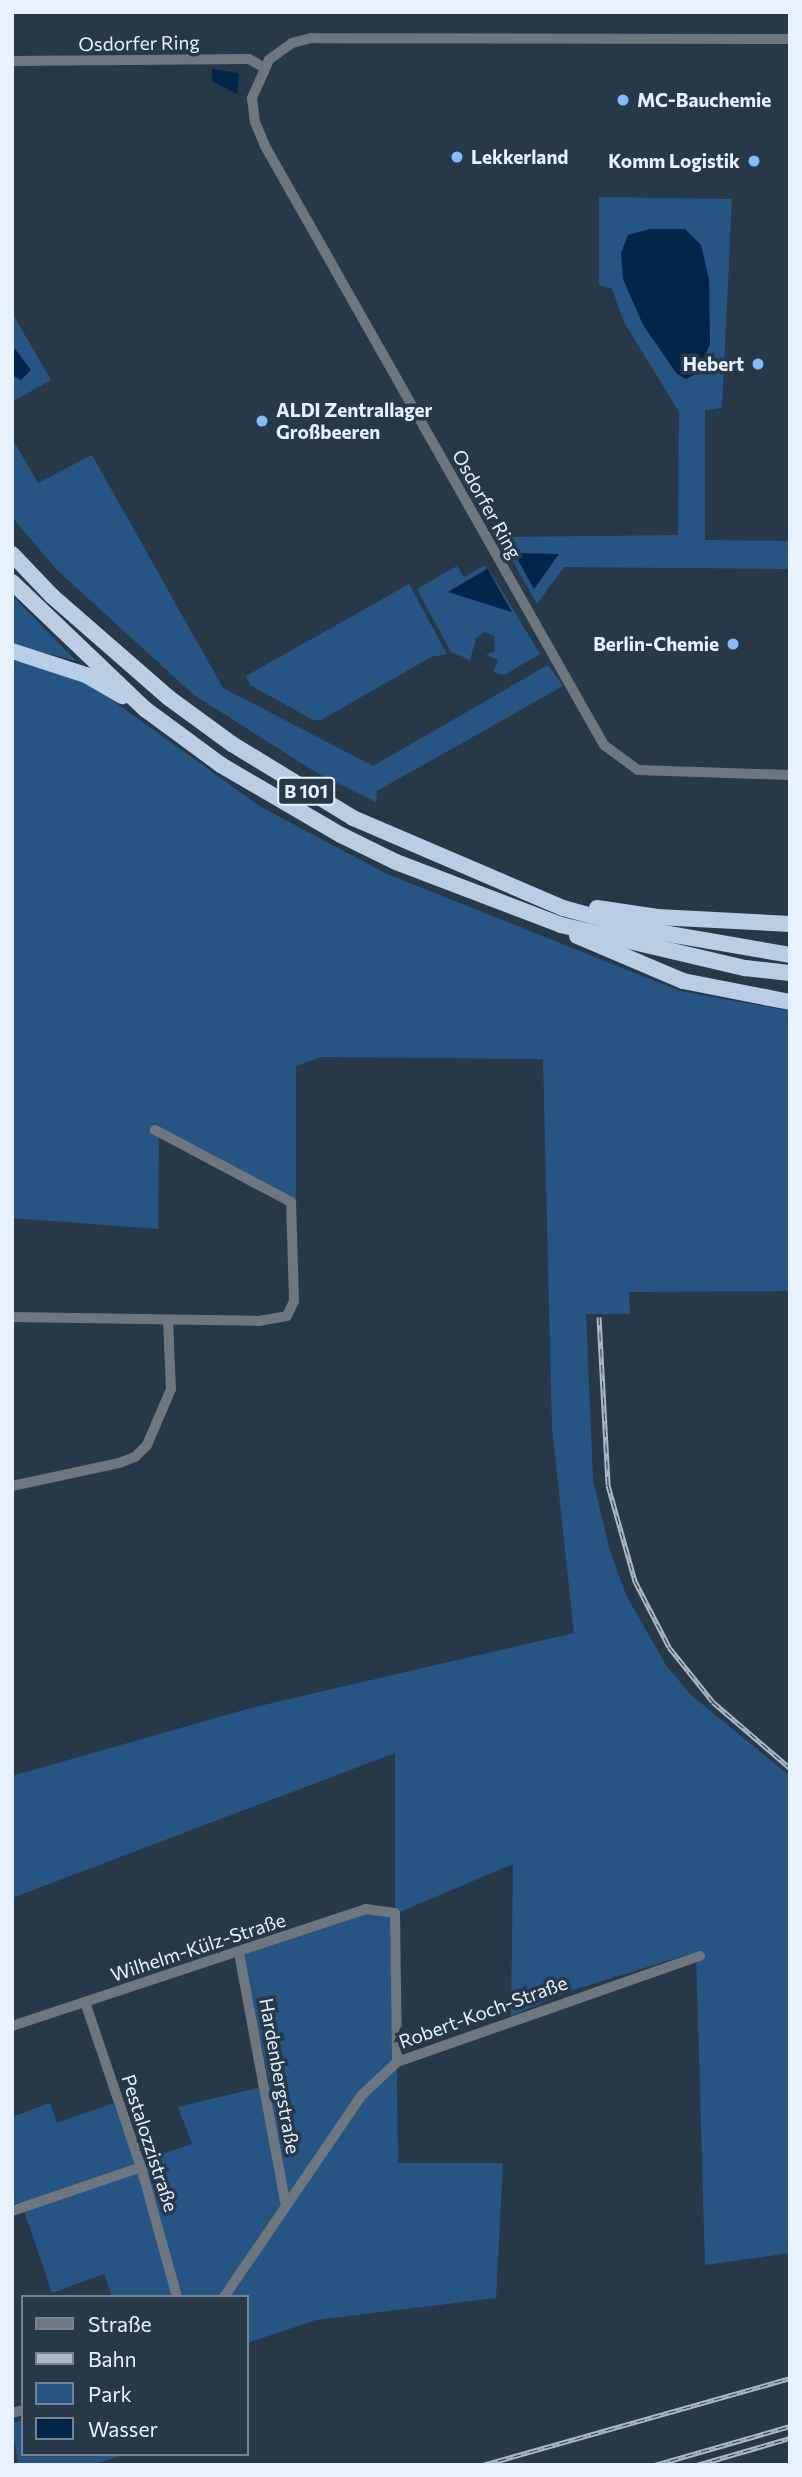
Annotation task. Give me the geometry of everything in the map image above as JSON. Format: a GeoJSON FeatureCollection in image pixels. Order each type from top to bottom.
{"type":"FeatureCollection","features":[{"type":"Feature","properties":{"kind":"highway"},"geometry":{"type":"LineString","coordinates":[[12,545],[29,573]]}},
{"type":"Feature","properties":{"kind":"highway","name":"B 101"},"geometry":{"type":"LineString","coordinates":[[12,554],[113,651],[232,744],[353,818],[522,892],[640,929],[790,955]]}},
{"type":"Feature","properties":{"kind":"highway","name":"B 101"},"geometry":{"type":"LineString","coordinates":[[12,582],[145,709],[221,765],[341,835],[396,862],[561,925],[745,968],[790,973]]}},
{"type":"Feature","properties":{"kind":"highway"},"geometry":{"type":"LineString","coordinates":[[12,651],[86,674],[145,709]]}},
{"type":"Feature","properties":{"kind":"highway"},"geometry":{"type":"LineString","coordinates":[[522,892],[657,918],[790,924]]}},
{"type":"Feature","properties":{"kind":"highway"},"geometry":{"type":"LineString","coordinates":[[561,925],[618,956],[683,981],[790,1002]]}},
{"type":"Feature","properties":{"kind":"street","name":"Osdorfer Ring"},"geometry":{"type":"LineString","coordinates":[[790,39],[322,37],[292,43],[264,67],[252,99],[255,122],[265,146],[604,746],[638,770],[790,775]]}},
{"type":"Feature","properties":{"kind":"street","name":"Osdorfer Ring"},"geometry":{"type":"LineString","coordinates":[[12,61],[249,59],[264,67]]}},
{"type":"Feature","properties":{"kind":"street"},"geometry":{"type":"LineString","coordinates":[[12,1317],[259,1321],[287,1315],[294,1301],[291,1202],[155,1130]]}},
{"type":"Feature","properties":{"kind":"street"},"geometry":{"type":"LineString","coordinates":[[12,1486],[119,1463],[135,1457],[147,1445],[171,1389],[168,1320]]}},
{"type":"Feature","properties":{"kind":"street","name":"Wilhelm-Külz-Straße"},"geometry":{"type":"LineString","coordinates":[[12,2026],[240,1953],[366,1909],[395,1913],[397,2062]]}},
{"type":"Feature","properties":{"kind":"street","name":"Hardenbergstraße"},"geometry":{"type":"LineString","coordinates":[[240,1953],[286,2206]]}},
{"type":"Feature","properties":{"kind":"street","name":"Robert-Koch-Straße"},"geometry":{"type":"LineString","coordinates":[[225,2295],[362,2095],[397,2062],[700,1956]]}},
{"type":"Feature","properties":{"kind":"street","name":"Pestalozzistraße"},"geometry":{"type":"LineString","coordinates":[[85,2002],[141,2167],[176,2295]]}},
{"type":"Feature","properties":{"kind":"street"},"geometry":{"type":"LineString","coordinates":[[12,2211],[141,2167]]}},
{"type":"Feature","properties":{"kind":"green space"},"geometry":{"type":"Polygon","coordinates":[[[599,197],[732,199],[722,408],[705,410],[705,540],[790,541],[790,569],[564,567],[537,604],[499,537],[678,535],[679,412],[624,322],[612,289],[599,285],[599,197]]]}},
{"type":"Feature","properties":{"kind":"green space"},"geometry":{"type":"Polygon","coordinates":[[[12,313],[51,380],[12,402],[12,313]]]}},
{"type":"Feature","properties":{"kind":"green space"},"geometry":{"type":"Polygon","coordinates":[[[12,438],[38,483],[92,455],[223,688],[373,766],[548,665],[563,686],[377,791],[376,802],[317,773],[194,695],[56,569],[12,517],[12,438]]]}},
{"type":"Feature","properties":{"kind":"green space"},"geometry":{"type":"Polygon","coordinates":[[[486,564],[540,654],[504,675],[493,672],[498,660],[486,655],[495,651],[494,636],[485,632],[476,638],[470,660],[451,652],[417,589],[457,566],[464,577],[485,565],[486,570],[449,591],[511,612],[486,564]]]}},
{"type":"Feature","properties":{"kind":"green space"},"geometry":{"type":"Polygon","coordinates":[[[409,584],[447,654],[431,657],[321,720],[313,720],[250,685],[246,676],[409,584]]]}},
{"type":"Feature","properties":{"kind":"green space"},"geometry":{"type":"Polygon","coordinates":[[[12,595],[76,661],[12,644],[12,595]]]}},
{"type":"Feature","properties":{"kind":"green space"},"geometry":{"type":"Polygon","coordinates":[[[12,660],[65,673],[98,690],[261,807],[387,874],[680,991],[790,1011],[790,1291],[629,1292],[630,1314],[586,1314],[593,1480],[610,1551],[627,1597],[666,1665],[691,1695],[790,1776],[790,2253],[705,2265],[696,1952],[570,1991],[511,2016],[513,1864],[395,1914],[398,2163],[503,2163],[496,2298],[316,2320],[248,2343],[248,2295],[111,2295],[104,2274],[52,2293],[21,2202],[12,2205],[12,2117],[50,2103],[57,2123],[113,2103],[135,2163],[192,2144],[178,2107],[270,2085],[242,1955],[367,1913],[395,1913],[395,1753],[12,1898],[12,1776],[247,1709],[574,1633],[552,1428],[543,1059],[321,1057],[296,1066],[296,1201],[159,1127],[158,1229],[12,1218],[12,660]]]}},
{"type":"Feature","properties":{"kind":"green space"},"geometry":{"type":"Polygon","coordinates":[[[21,2421],[21,2456],[121,2456],[92,2465],[18,2465],[12,2423],[21,2421]]]}},
{"type":"Feature","properties":{"kind":"water"},"geometry":{"type":"Polygon","coordinates":[[[212,69],[239,73],[237,94],[212,81],[212,69]]]}},
{"type":"Feature","properties":{"kind":"water"},"geometry":{"type":"Polygon","coordinates":[[[650,229],[685,229],[701,245],[709,279],[710,344],[698,373],[686,379],[677,374],[643,325],[623,279],[621,253],[628,235],[650,229]]]}},
{"type":"Feature","properties":{"kind":"water"},"geometry":{"type":"Polygon","coordinates":[[[12,345],[31,370],[21,380],[12,375],[12,345]]]}},
{"type":"Feature","properties":{"kind":"water"},"geometry":{"type":"Polygon","coordinates":[[[514,553],[559,554],[534,589],[514,553]]]}},
{"type":"Feature","properties":{"kind":"water"},"geometry":{"type":"Polygon","coordinates":[[[487,569],[512,612],[448,592],[487,569]]]}},
{"type":"Feature","properties":{"kind":"railway"},"geometry":{"type":"LineString","coordinates":[[599,1317],[608,1485],[635,1581],[669,1647],[713,1702],[790,1768]]}},
{"type":"Feature","properties":{"kind":"railway"},"geometry":{"type":"LineString","coordinates":[[483,2465],[790,2378]]}},
{"type":"Feature","properties":{"kind":"railway"},"geometry":{"type":"LineString","coordinates":[[655,2465],[790,2426]]}},
{"type":"Feature","properties":{"kind":"railway"},"geometry":{"type":"LineString","coordinates":[[697,2465],[790,2438]]}},
{"type":"Feature","properties":{"kind":"place","name":"MC-Bauchemie"},"geometry":{"type":"Point","coordinates":[623,100]}},
{"type":"Feature","properties":{"kind":"place","name":"Lekkerland"},"geometry":{"type":"Point","coordinates":[457,157]}},
{"type":"Feature","properties":{"kind":"place","name":"Komm Logistik"},"geometry":{"type":"Point","coordinates":[754,161]}},
{"type":"Feature","properties":{"kind":"place","name":"Hebert"},"geometry":{"type":"Point","coordinates":[758,364]}},
{"type":"Feature","properties":{"kind":"place","name":"ALDI Zentrallager Großbeeren"},"geometry":{"type":"Point","coordinates":[262,421]}},
{"type":"Feature","properties":{"kind":"place","name":"Berlin-Chemie"},"geometry":{"type":"Point","coordinates":[733,644]}}]}
